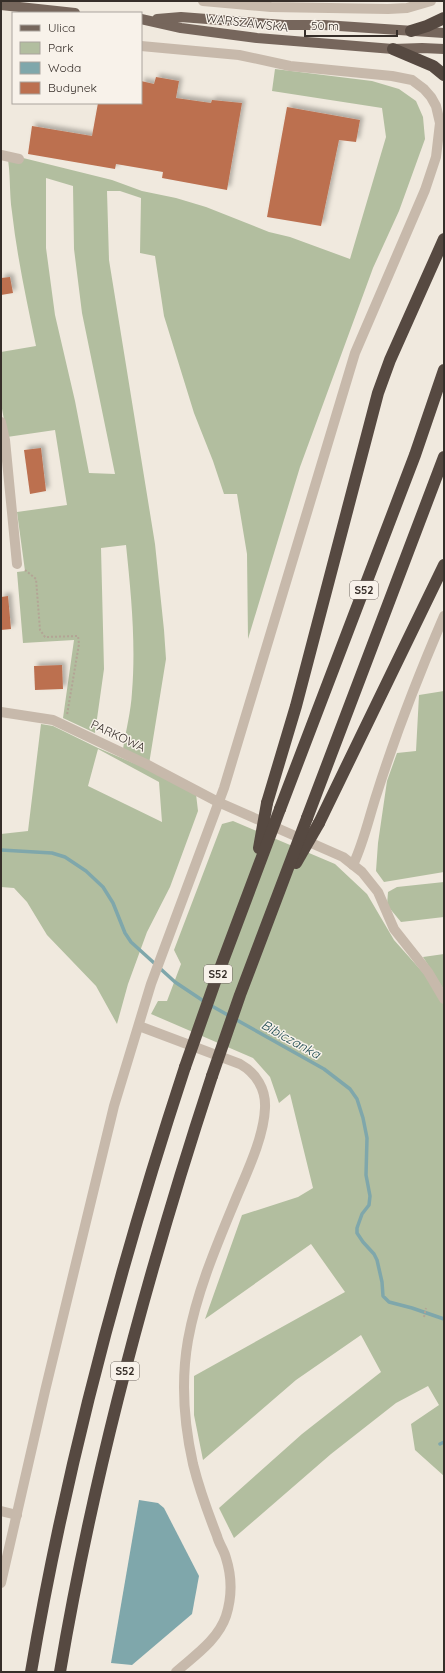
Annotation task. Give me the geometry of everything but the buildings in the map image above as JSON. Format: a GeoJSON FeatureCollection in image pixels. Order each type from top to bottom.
{"type":"FeatureCollection","features":[{"type":"Feature","properties":{"kind":"highway"},"geometry":{"type":"LineString","coordinates":[[410,30],[427,26],[444,18]]}},
{"type":"Feature","properties":{"kind":"highway"},"geometry":{"type":"LineString","coordinates":[[393,49],[433,66],[444,75]]}},
{"type":"Feature","properties":{"kind":"highway"},"geometry":{"type":"LineString","coordinates":[[252,881],[267,803],[296,706],[378,393],[390,360],[444,239]]}},
{"type":"Feature","properties":{"kind":"highway","name":"S52"},"geometry":{"type":"LineString","coordinates":[[31,1672],[62,1510],[87,1402],[134,1227],[214,982],[415,455],[444,370]]}},
{"type":"Feature","properties":{"kind":"highway","name":"S52"},"geometry":{"type":"LineString","coordinates":[[60,1672],[85,1540],[132,1343],[170,1210],[212,1076],[278,895],[444,457]]}},
{"type":"Feature","properties":{"kind":"highway"},"geometry":{"type":"LineString","coordinates":[[278,895],[319,823],[444,565]]}},
{"type":"Feature","properties":{"kind":"main road"},"geometry":{"type":"LineString","coordinates":[[1,5],[66,12]]}},
{"type":"Feature","properties":{"kind":"main road","name":"WARSZAWSKA"},"geometry":{"type":"LineString","coordinates":[[142,19],[181,18],[444,33]]}},
{"type":"Feature","properties":{"kind":"main road","name":"WARSZAWSKA"},"geometry":{"type":"LineString","coordinates":[[142,19],[181,28],[258,38],[393,49],[444,49]]}},
{"type":"Feature","properties":{"kind":"street"},"geometry":{"type":"LineString","coordinates":[[203,1],[232,5],[277,7],[398,9],[420,5],[431,1]]}},
{"type":"Feature","properties":{"kind":"street"},"geometry":{"type":"LineString","coordinates":[[1,1583],[114,1106],[163,950],[224,788],[355,353],[433,171],[439,140],[440,123],[436,106],[424,89],[412,80],[392,76],[290,66],[239,55],[142,46]]}},
{"type":"Feature","properties":{"kind":"street"},"geometry":{"type":"LineString","coordinates":[[1,155],[19,159]]}},
{"type":"Feature","properties":{"kind":"street"},"geometry":{"type":"LineString","coordinates":[[1,422],[5,440],[17,564]]}},
{"type":"Feature","properties":{"kind":"street"},"geometry":{"type":"LineString","coordinates":[[353,865],[362,846],[376,793],[406,709],[444,616]]}},
{"type":"Feature","properties":{"kind":"street","name":"PARKOWA"},"geometry":{"type":"LineString","coordinates":[[1,712],[53,720],[146,764],[218,802],[332,852],[353,865],[370,880],[378,892],[394,929],[428,972],[444,999]]}},
{"type":"Feature","properties":{"kind":"street"},"geometry":{"type":"LineString","coordinates":[[139,1026],[240,1064],[248,1069],[260,1084],[264,1095],[265,1107],[258,1139],[196,1305],[185,1358],[185,1417],[193,1464],[217,1537],[226,1557],[231,1579],[230,1600],[225,1618],[216,1635],[176,1672]]}},
{"type":"Feature","properties":{"kind":"street"},"geometry":{"type":"LineString","coordinates":[[1,1511],[17,1515]]}},
{"type":"Feature","properties":{"kind":"path"},"geometry":{"type":"LineString","coordinates":[[17,564],[36,579],[40,630],[45,637],[78,636],[79,644],[66,726]]}},
{"type":"Feature","properties":{"kind":"path"},"geometry":{"type":"LineString","coordinates":[[424,1317],[426,1308]]}},
{"type":"Feature","properties":{"kind":"green space"},"geometry":{"type":"Polygon","coordinates":[[[275,69],[372,81],[399,89],[416,101],[423,117],[425,139],[399,211],[373,268],[300,467],[248,639],[247,554],[237,494],[224,494],[194,413],[164,316],[155,256],[140,253],[141,198],[120,191],[107,191],[109,260],[155,544],[164,630],[166,659],[149,764],[123,749],[130,713],[133,674],[131,600],[126,545],[101,548],[104,669],[95,733],[63,718],[74,640],[23,643],[17,572],[25,571],[17,512],[67,505],[55,430],[7,437],[1,403],[1,352],[36,346],[22,279],[17,246],[11,205],[7,154],[112,180],[142,191],[176,198],[206,207],[269,232],[290,237],[350,259],[386,137],[382,108],[272,91],[275,69]],[[46,178],[46,248],[55,315],[75,401],[89,473],[115,474],[82,313],[74,249],[73,186],[46,178]]]}},
{"type":"Feature","properties":{"kind":"green space"},"geometry":{"type":"Polygon","coordinates":[[[444,691],[444,872],[384,882],[376,871],[378,843],[387,781],[397,753],[416,751],[419,695],[444,691]]]}},
{"type":"Feature","properties":{"kind":"green space"},"geometry":{"type":"Polygon","coordinates":[[[41,724],[53,726],[98,748],[157,773],[196,794],[198,811],[170,887],[147,932],[128,984],[117,1024],[96,986],[47,935],[27,902],[14,888],[1,887],[1,834],[28,831],[41,724]],[[98,749],[88,786],[162,822],[159,782],[98,749]]]}},
{"type":"Feature","properties":{"kind":"green space"},"geometry":{"type":"Polygon","coordinates":[[[233,821],[335,864],[367,894],[394,940],[426,976],[444,1005],[444,1476],[415,1450],[411,1424],[439,1405],[428,1386],[396,1403],[331,1454],[234,1538],[219,1508],[302,1434],[381,1372],[361,1335],[296,1380],[203,1460],[194,1415],[194,1376],[345,1292],[311,1244],[205,1319],[242,1215],[298,1197],[313,1188],[290,1094],[279,1103],[270,1077],[253,1058],[151,1014],[158,1001],[167,1001],[181,964],[174,950],[222,824],[233,821]]]}},
{"type":"Feature","properties":{"kind":"green space"},"geometry":{"type":"Polygon","coordinates":[[[444,882],[444,917],[401,922],[387,905],[388,892],[397,887],[444,882]]]}},
{"type":"Feature","properties":{"kind":"green space"},"geometry":{"type":"Polygon","coordinates":[[[444,954],[444,990],[423,957],[444,954]]]}},
{"type":"Feature","properties":{"kind":"water"},"geometry":{"type":"Polygon","coordinates":[[[139,1500],[158,1503],[164,1508],[199,1576],[192,1614],[132,1665],[111,1663],[139,1500]]]}},
{"type":"Feature","properties":{"kind":"waterway","name":"Bibiczanka"},"geometry":{"type":"LineString","coordinates":[[1,850],[52,853],[65,857],[86,871],[103,887],[113,903],[125,933],[131,942],[175,982],[205,1002]]}},
{"type":"Feature","properties":{"kind":"waterway","name":"Bibiczanka"},"geometry":{"type":"LineString","coordinates":[[210,1005],[324,1069],[350,1089],[357,1099],[367,1138],[366,1175],[370,1196],[369,1205],[362,1214],[357,1228],[357,1233],[377,1260],[382,1282],[383,1296],[389,1302],[444,1319]]}},
{"type":"Feature","properties":{"kind":"waterway"},"geometry":{"type":"LineString","coordinates":[[440,1444],[444,1442]]}}]}
